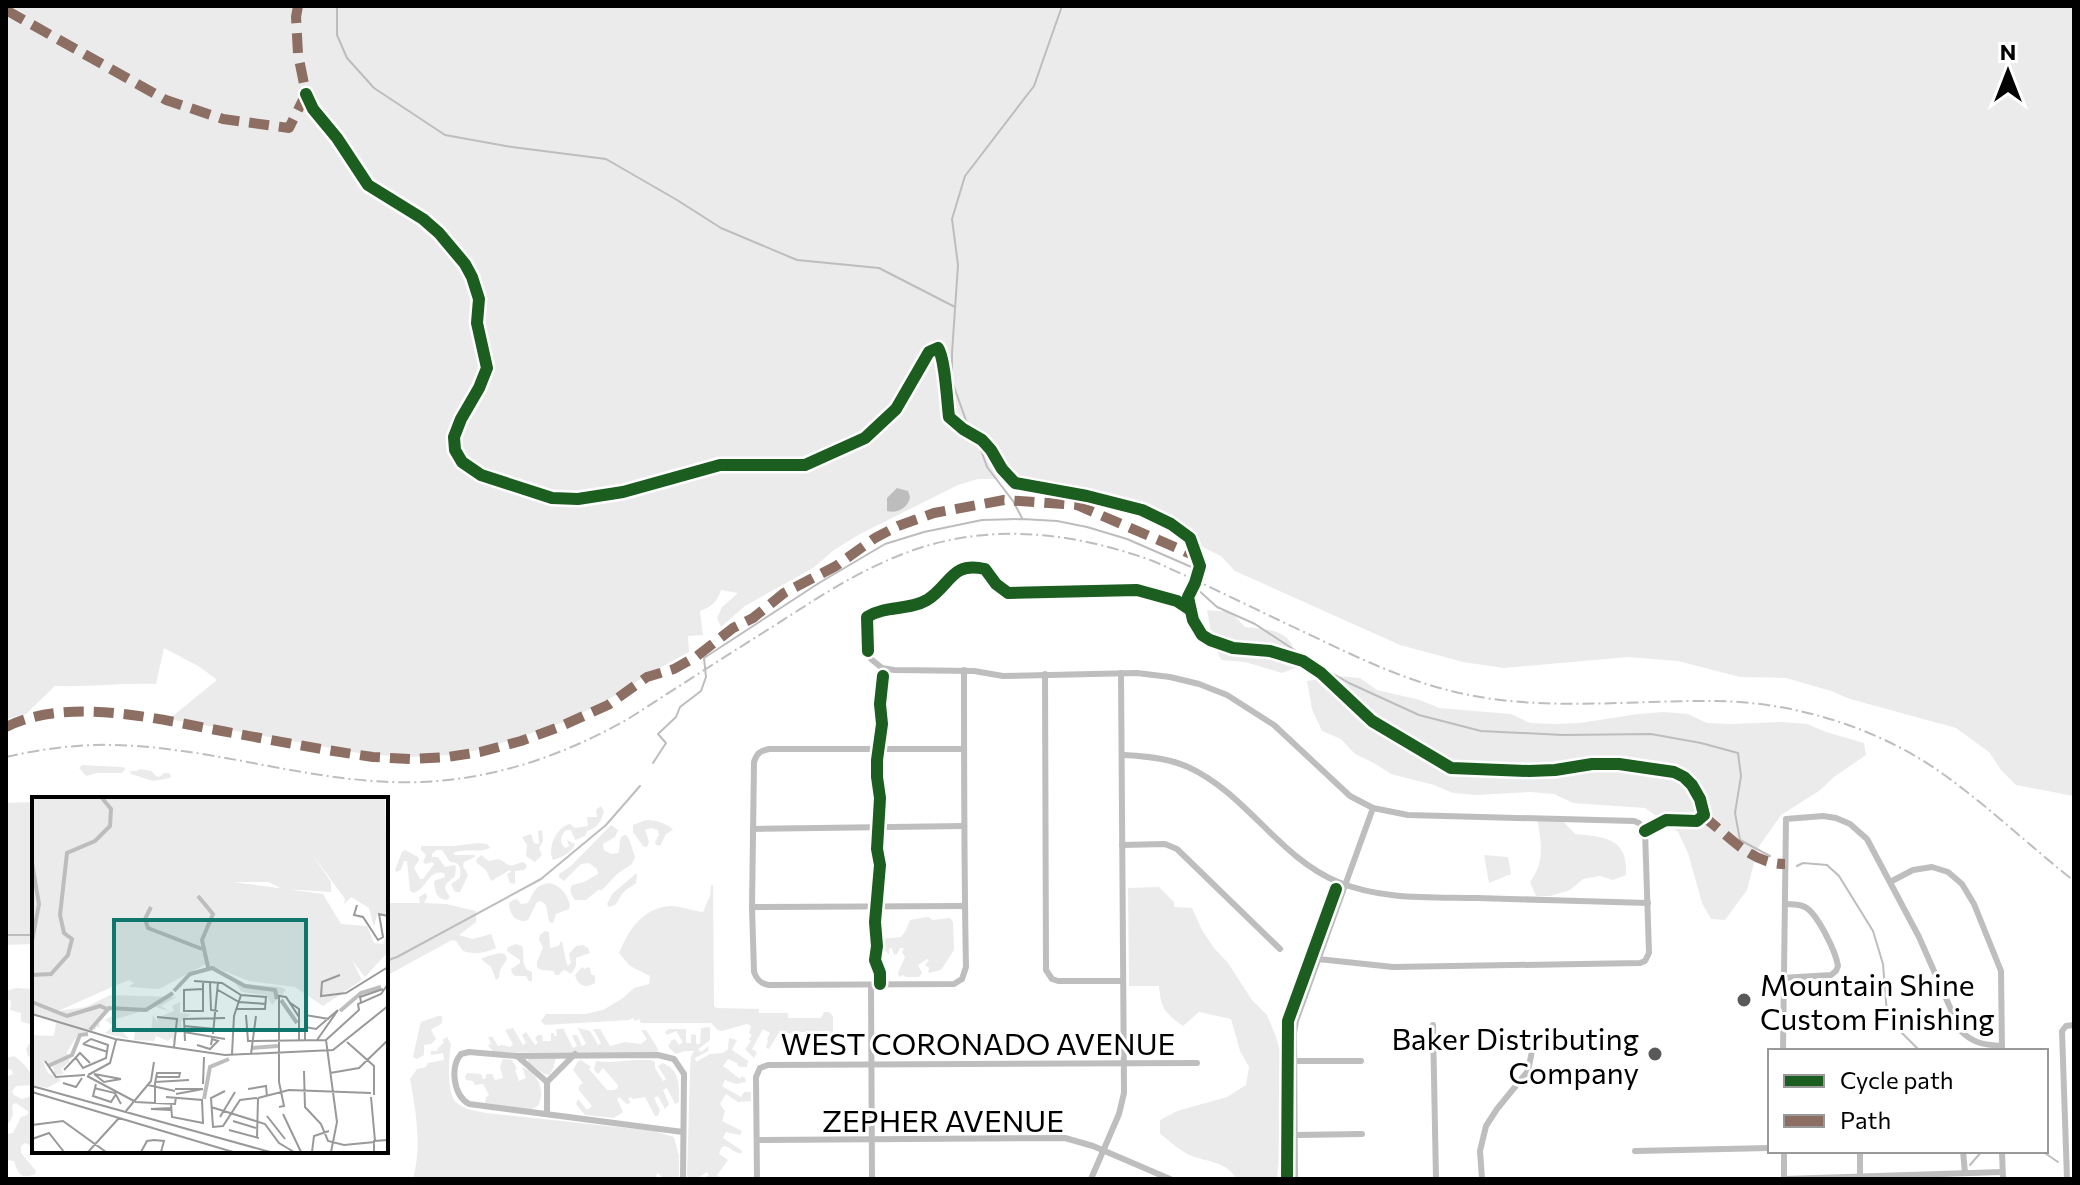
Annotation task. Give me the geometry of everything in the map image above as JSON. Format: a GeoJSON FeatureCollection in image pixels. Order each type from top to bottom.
{"type":"FeatureCollection","features":[{"type":"Feature","properties":{"kind":"street"},"geometry":{"type":"LineString","coordinates":[[871,659],[882,668],[894,670],[964,670],[1003,676],[1121,673],[1170,677],[1227,695],[1274,725],[1350,796],[1373,808],[1408,815],[1634,821],[1645,831],[1649,953],[1645,961],[1635,965],[1393,967],[1318,959]]}},
{"type":"Feature","properties":{"kind":"street"},"geometry":{"type":"LineString","coordinates":[[964,670],[966,967],[962,979],[954,984],[871,985],[769,985],[757,980],[754,972],[752,907],[753,829],[754,762],[760,751],[964,749]]}},
{"type":"Feature","properties":{"kind":"street"},"geometry":{"type":"LineString","coordinates":[[1091,1179],[1124,1093],[1121,673]]}},
{"type":"Feature","properties":{"kind":"street"},"geometry":{"type":"LineString","coordinates":[[1045,674],[1046,970],[1052,979],[1058,981],[1123,981]]}},
{"type":"Feature","properties":{"kind":"street"},"geometry":{"type":"LineString","coordinates":[[1123,755],[1166,760],[1201,774],[1223,789],[1301,862],[1345,885],[1401,897],[1648,903]]}},
{"type":"Feature","properties":{"kind":"street"},"geometry":{"type":"LineString","coordinates":[[1295,1179],[1296,1021],[1373,808]]}},
{"type":"Feature","properties":{"kind":"street"},"geometry":{"type":"LineString","coordinates":[[1783,1049],[1786,819],[1830,816],[1850,824],[1867,839],[1919,937],[1960,1030],[1972,1041],[2002,1049],[2001,971],[1974,904],[1962,884],[1948,872],[1932,867],[1913,870],[1890,882]]}},
{"type":"Feature","properties":{"kind":"street"},"geometry":{"type":"LineString","coordinates":[[753,829],[964,826]]}},
{"type":"Feature","properties":{"kind":"street"},"geometry":{"type":"LineString","coordinates":[[1122,845],[1165,844],[1177,849],[1280,949]]}},
{"type":"Feature","properties":{"kind":"street"},"geometry":{"type":"LineString","coordinates":[[1782,978],[1831,975],[1838,966],[1834,951],[1812,912],[1801,905],[1785,904]]}},
{"type":"Feature","properties":{"kind":"street"},"geometry":{"type":"LineString","coordinates":[[752,907],[965,906]]}},
{"type":"Feature","properties":{"kind":"street"},"geometry":{"type":"LineString","coordinates":[[871,985],[872,1179]]}},
{"type":"Feature","properties":{"kind":"street"},"geometry":{"type":"LineString","coordinates":[[1433,1025],[1436,1179]]}},
{"type":"Feature","properties":{"kind":"street"},"geometry":{"type":"LineString","coordinates":[[2067,1179],[2070,1152],[2062,1031],[2066,1026],[2074,1025]]}},
{"type":"Feature","properties":{"kind":"street"},"geometry":{"type":"LineString","coordinates":[[1482,1179],[1480,1151],[1486,1126],[1528,1071],[1535,1036]]}},
{"type":"Feature","properties":{"kind":"street"},"geometry":{"type":"LineString","coordinates":[[683,1132],[472,1104],[460,1098],[457,1091],[456,1062],[461,1054],[469,1052],[517,1056],[658,1055],[674,1059],[684,1074],[683,1179]]}},
{"type":"Feature","properties":{"kind":"street"},"geometry":{"type":"LineString","coordinates":[[547,1114],[547,1082],[575,1054]]}},
{"type":"Feature","properties":{"kind":"street"},"geometry":{"type":"LineString","coordinates":[[517,1056],[547,1082]]}},
{"type":"Feature","properties":{"kind":"street"},"geometry":{"type":"LineString","coordinates":[[1294,1061],[1361,1061]]}},
{"type":"Feature","properties":{"kind":"street","name":"WEST CORONADO AVENUE"},"geometry":{"type":"LineString","coordinates":[[757,1140],[756,1077],[760,1068],[768,1065],[1197,1063]]}},
{"type":"Feature","properties":{"kind":"street"},"geometry":{"type":"LineString","coordinates":[[1295,1135],[1362,1134]]}},
{"type":"Feature","properties":{"kind":"street","name":"ZEPHER AVENUE"},"geometry":{"type":"LineString","coordinates":[[757,1140],[1065,1138],[1093,1146],[1170,1179]]}},
{"type":"Feature","properties":{"kind":"street"},"geometry":{"type":"LineString","coordinates":[[757,1140],[757,1179]]}},
{"type":"Feature","properties":{"kind":"street"},"geometry":{"type":"LineString","coordinates":[[1635,1151],[1768,1148]]}},
{"type":"Feature","properties":{"kind":"street"},"geometry":{"type":"LineString","coordinates":[[1784,1153],[1784,1179],[1965,1173],[2002,1176],[2002,1153]]}},
{"type":"Feature","properties":{"kind":"street"},"geometry":{"type":"LineString","coordinates":[[1860,1153],[1860,1176]]}},
{"type":"Feature","properties":{"kind":"street"},"geometry":{"type":"LineString","coordinates":[[1963,1153],[1965,1173]]}},
{"type":"Feature","properties":{"kind":"shaded area"},"geometry":{"type":"Polygon","coordinates":[[[6,6],[2074,6],[2074,796],[2016,785],[1989,752],[1956,728],[1786,678],[1740,677],[1678,661],[1628,657],[1504,668],[1463,662],[1400,645],[1235,571],[1221,556],[1202,547],[1173,521],[1152,512],[1089,493],[1018,487],[999,479],[978,479],[958,485],[860,534],[813,568],[745,606],[721,627],[717,618],[722,607],[738,593],[721,590],[714,603],[700,611],[703,635],[688,636],[689,652],[567,721],[484,749],[451,755],[409,757],[364,754],[169,719],[217,680],[164,648],[156,684],[55,686],[26,714],[6,719],[6,6]]]}},
{"type":"Feature","properties":{"kind":"shaded area"},"geometry":{"type":"Polygon","coordinates":[[[897,488],[908,491],[909,501],[902,509],[887,511],[887,498],[897,488]]]}},
{"type":"Feature","properties":{"kind":"shaded area"},"geometry":{"type":"Polygon","coordinates":[[[1207,610],[1231,612],[1245,627],[1266,629],[1282,635],[1293,646],[1296,668],[1282,673],[1245,662],[1221,660],[1212,638],[1207,610]]]}},
{"type":"Feature","properties":{"kind":"shaded area"},"geometry":{"type":"Polygon","coordinates":[[[1336,676],[1360,678],[1377,690],[1439,708],[1511,714],[1530,723],[1580,723],[1664,712],[1688,714],[1707,723],[1807,724],[1864,743],[1866,755],[1781,815],[1758,848],[1747,890],[1725,920],[1711,919],[1702,903],[1688,853],[1678,832],[1645,808],[1573,803],[1554,794],[1530,792],[1453,793],[1391,774],[1355,754],[1341,739],[1322,731],[1312,709],[1307,681],[1336,676]]]}},
{"type":"Feature","properties":{"kind":"shaded area"},"geometry":{"type":"Polygon","coordinates":[[[82,765],[125,768],[121,773],[86,776],[79,768],[82,765]]]}},
{"type":"Feature","properties":{"kind":"shaded area"},"geometry":{"type":"Polygon","coordinates":[[[130,771],[151,771],[159,777],[164,773],[171,776],[153,781],[131,774],[130,771]]]}},
{"type":"Feature","properties":{"kind":"shaded area"},"geometry":{"type":"Polygon","coordinates":[[[32,802],[32,944],[6,945],[6,803],[32,802]]]}},
{"type":"Feature","properties":{"kind":"shaded area"},"geometry":{"type":"Polygon","coordinates":[[[601,806],[604,811],[600,821],[585,836],[575,840],[571,830],[564,832],[561,839],[563,846],[569,846],[567,840],[575,844],[572,850],[553,860],[552,845],[561,829],[570,824],[575,828],[588,826],[587,817],[597,817],[596,810],[601,806]]]}},
{"type":"Feature","properties":{"kind":"shaded area"},"geometry":{"type":"Polygon","coordinates":[[[1537,817],[1561,819],[1575,834],[1613,842],[1623,853],[1626,875],[1613,880],[1600,876],[1583,879],[1570,890],[1550,896],[1536,896],[1530,882],[1540,859],[1537,817]]]}},
{"type":"Feature","properties":{"kind":"shaded area"},"geometry":{"type":"Polygon","coordinates":[[[646,820],[661,822],[673,830],[666,834],[660,846],[655,842],[658,830],[645,830],[649,842],[647,847],[633,832],[633,825],[646,820]]]}},
{"type":"Feature","properties":{"kind":"shaded area"},"geometry":{"type":"Polygon","coordinates":[[[611,825],[618,830],[615,837],[603,844],[604,850],[611,854],[618,853],[621,838],[626,835],[635,857],[632,864],[602,890],[586,900],[575,900],[572,885],[598,874],[597,869],[589,863],[581,864],[564,881],[559,874],[571,866],[611,825]]]}},
{"type":"Feature","properties":{"kind":"shaded area"},"geometry":{"type":"Polygon","coordinates":[[[542,830],[543,841],[539,848],[542,855],[535,862],[526,856],[527,845],[522,837],[531,834],[537,844],[538,831],[542,830]]]}},
{"type":"Feature","properties":{"kind":"shaded area"},"geometry":{"type":"Polygon","coordinates":[[[487,844],[490,848],[453,853],[475,857],[464,862],[468,875],[460,892],[455,892],[451,884],[460,878],[458,865],[450,862],[442,850],[432,854],[445,867],[456,866],[455,876],[446,884],[445,889],[450,897],[447,900],[438,896],[434,885],[434,881],[445,877],[444,873],[431,876],[414,893],[410,891],[407,861],[404,861],[401,870],[395,870],[405,850],[418,857],[414,868],[423,879],[434,864],[423,862],[426,855],[421,846],[487,844]]]}},
{"type":"Feature","properties":{"kind":"shaded area"},"geometry":{"type":"Polygon","coordinates":[[[481,855],[489,861],[499,859],[512,866],[522,862],[527,866],[524,870],[515,871],[515,884],[510,883],[507,874],[510,870],[491,881],[486,870],[477,863],[481,855]]]}},
{"type":"Feature","properties":{"kind":"shaded area"},"geometry":{"type":"Polygon","coordinates":[[[1484,855],[1508,857],[1511,874],[1489,883],[1484,855]]]}},
{"type":"Feature","properties":{"kind":"shaded area"},"geometry":{"type":"Polygon","coordinates":[[[637,873],[636,883],[624,892],[616,904],[609,907],[607,904],[613,893],[637,873]]]}},
{"type":"Feature","properties":{"kind":"shaded area"},"geometry":{"type":"Polygon","coordinates":[[[549,883],[562,890],[570,904],[569,909],[556,914],[553,923],[549,922],[546,905],[541,901],[537,902],[528,920],[514,918],[509,903],[517,899],[521,904],[528,903],[538,887],[549,883]]]}},
{"type":"Feature","properties":{"kind":"shaded area"},"geometry":{"type":"Polygon","coordinates":[[[713,885],[714,1006],[759,1009],[759,1013],[788,1013],[788,1018],[821,1018],[824,1012],[829,1012],[833,1016],[833,1033],[827,1043],[821,1040],[823,1036],[815,1032],[799,1032],[797,1035],[780,1031],[769,1049],[766,1048],[770,1033],[763,1029],[752,1049],[757,1052],[754,1058],[745,1049],[752,1035],[749,1033],[751,1026],[747,1024],[722,1031],[711,1023],[641,1023],[633,1018],[545,1025],[541,1021],[546,1014],[585,1014],[603,1010],[634,988],[649,984],[650,976],[630,966],[619,953],[627,936],[645,915],[660,908],[674,906],[703,912],[713,885]]]}},
{"type":"Feature","properties":{"kind":"shaded area"},"geometry":{"type":"Polygon","coordinates":[[[1159,887],[1174,902],[1174,907],[1192,908],[1214,948],[1228,963],[1252,1000],[1267,1015],[1276,1037],[1288,1090],[1290,1116],[1288,1139],[1279,1158],[1277,1179],[1237,1179],[1222,1166],[1188,1154],[1160,1134],[1160,1120],[1177,1111],[1227,1097],[1246,1085],[1249,1067],[1240,1051],[1231,1019],[1199,1012],[1183,1026],[1165,1010],[1159,986],[1129,986],[1128,888],[1159,887]]]}},
{"type":"Feature","properties":{"kind":"shaded area"},"geometry":{"type":"Polygon","coordinates":[[[426,893],[424,903],[476,911],[476,922],[459,935],[473,939],[491,934],[496,948],[480,953],[468,952],[452,940],[388,975],[388,903],[420,903],[419,897],[426,893]]]}},
{"type":"Feature","properties":{"kind":"shaded area"},"geometry":{"type":"Polygon","coordinates":[[[928,917],[933,920],[950,918],[953,922],[954,950],[941,970],[928,973],[929,968],[925,965],[927,959],[918,965],[922,973],[919,977],[899,977],[905,957],[902,952],[904,948],[894,955],[892,948],[889,955],[886,951],[881,953],[878,951],[880,939],[901,937],[910,920],[928,917]]]}},
{"type":"Feature","properties":{"kind":"shaded area"},"geometry":{"type":"Polygon","coordinates":[[[549,932],[550,948],[562,942],[567,965],[571,963],[569,954],[576,946],[588,948],[590,953],[576,958],[571,974],[565,970],[555,975],[554,971],[537,967],[543,947],[540,935],[549,932]]]}},
{"type":"Feature","properties":{"kind":"shaded area"},"geometry":{"type":"Polygon","coordinates":[[[516,944],[522,946],[524,965],[532,972],[532,981],[526,976],[512,973],[511,969],[520,960],[507,951],[508,947],[516,944]]]}},
{"type":"Feature","properties":{"kind":"shaded area"},"geometry":{"type":"Polygon","coordinates":[[[505,954],[507,959],[496,980],[491,967],[481,959],[505,954]]]}},
{"type":"Feature","properties":{"kind":"shaded area"},"geometry":{"type":"Polygon","coordinates":[[[582,967],[590,968],[595,983],[586,986],[578,982],[575,975],[582,967]]]}},
{"type":"Feature","properties":{"kind":"shaded area"},"geometry":{"type":"Polygon","coordinates":[[[32,989],[32,1026],[21,1021],[21,1013],[10,1010],[11,1001],[6,998],[6,991],[32,989]]]}},
{"type":"Feature","properties":{"kind":"shaded area"},"geometry":{"type":"Polygon","coordinates":[[[442,1016],[442,1022],[431,1030],[436,1039],[424,1045],[424,1055],[417,1059],[413,1057],[421,1022],[442,1016]]]}},
{"type":"Feature","properties":{"kind":"shaded area"},"geometry":{"type":"Polygon","coordinates":[[[710,1027],[710,1040],[698,1049],[701,1052],[709,1046],[708,1051],[695,1058],[696,1062],[710,1054],[723,1053],[728,1049],[729,1038],[737,1040],[732,1050],[748,1061],[747,1067],[740,1067],[728,1059],[723,1066],[740,1079],[742,1076],[745,1078],[746,1082],[736,1084],[725,1080],[722,1086],[741,1097],[744,1092],[751,1092],[751,1101],[738,1102],[726,1094],[720,1104],[725,1111],[722,1121],[742,1131],[740,1135],[726,1132],[723,1138],[742,1153],[724,1146],[721,1148],[719,1154],[728,1160],[717,1175],[722,1179],[703,1179],[709,1175],[707,1172],[696,1179],[689,1179],[690,1071],[694,1051],[676,1054],[668,1045],[670,1041],[675,1039],[679,1045],[683,1042],[676,1031],[667,1035],[665,1032],[669,1029],[686,1029],[686,1043],[691,1043],[691,1034],[696,1035],[696,1044],[700,1044],[701,1028],[710,1027]]]}},
{"type":"Feature","properties":{"kind":"shaded area"},"geometry":{"type":"Polygon","coordinates":[[[513,1028],[523,1045],[526,1043],[522,1035],[526,1032],[535,1045],[538,1035],[542,1035],[543,1041],[551,1041],[551,1033],[557,1036],[556,1029],[566,1029],[573,1048],[577,1046],[572,1035],[577,1035],[582,1046],[586,1044],[578,1028],[590,1031],[598,1045],[601,1043],[593,1029],[600,1029],[610,1046],[625,1042],[641,1044],[647,1039],[641,1030],[646,1030],[658,1049],[657,1054],[494,1052],[488,1046],[491,1043],[488,1038],[492,1036],[498,1046],[510,1047],[513,1044],[505,1030],[513,1028]]]}},
{"type":"Feature","properties":{"kind":"shaded area"},"geometry":{"type":"Polygon","coordinates":[[[447,1037],[451,1044],[451,1090],[459,1105],[487,1113],[654,1131],[674,1137],[679,1156],[679,1179],[664,1179],[658,1173],[656,1176],[659,1179],[413,1179],[418,1142],[410,1079],[417,1069],[444,1060],[443,1053],[431,1055],[431,1051],[437,1051],[447,1037]]]}},
{"type":"Feature","properties":{"kind":"shaded area"},"geometry":{"type":"Polygon","coordinates":[[[32,1039],[32,1058],[26,1049],[32,1039]]]}},
{"type":"Feature","properties":{"kind":"shaded area"},"geometry":{"type":"Polygon","coordinates":[[[14,1056],[27,1068],[32,1078],[32,1085],[16,1086],[12,1091],[22,1099],[32,1096],[32,1146],[25,1143],[21,1146],[21,1153],[36,1171],[26,1176],[18,1172],[14,1161],[6,1160],[6,1131],[13,1133],[21,1117],[29,1112],[16,1103],[12,1105],[13,1115],[9,1123],[6,1120],[6,1077],[13,1074],[12,1070],[6,1069],[6,1058],[14,1056]]]}},
{"type":"Feature","properties":{"kind":"shaded area"},"geometry":{"type":"Polygon","coordinates":[[[528,1057],[556,1058],[549,1075],[528,1062],[528,1057]]]}},
{"type":"Feature","properties":{"kind":"shaded area"},"geometry":{"type":"Polygon","coordinates":[[[503,1059],[512,1060],[519,1081],[526,1078],[522,1067],[536,1078],[541,1088],[538,1106],[529,1110],[485,1103],[489,1095],[483,1084],[475,1085],[473,1081],[466,1080],[468,1073],[481,1074],[483,1079],[486,1074],[492,1074],[495,1080],[503,1078],[500,1067],[503,1059]]]}},
{"type":"Feature","properties":{"kind":"shaded area"},"geometry":{"type":"Polygon","coordinates":[[[581,1060],[591,1067],[589,1069],[607,1090],[614,1090],[618,1085],[603,1068],[598,1074],[594,1070],[596,1061],[650,1060],[655,1062],[663,1081],[666,1079],[658,1066],[663,1063],[676,1074],[679,1102],[675,1104],[667,1088],[663,1090],[669,1104],[665,1109],[658,1096],[654,1098],[660,1110],[658,1116],[655,1116],[645,1097],[631,1097],[628,1099],[631,1103],[627,1104],[619,1097],[617,1099],[623,1112],[614,1118],[585,1115],[576,1104],[578,1099],[587,1110],[592,1106],[579,1090],[583,1083],[573,1070],[581,1060]]]}},
{"type":"Feature","properties":{"kind":"waterway"},"geometry":{"type":"LineString","coordinates":[[337,6],[337,35],[347,58],[374,88],[445,135],[606,159],[721,228],[797,260],[879,268],[955,307]]}},
{"type":"Feature","properties":{"kind":"waterway"},"geometry":{"type":"LineString","coordinates":[[1022,518],[987,467],[952,381],[958,265],[952,219],[965,176],[1034,86],[1062,6]]}},
{"type":"Feature","properties":{"kind":"waterway"},"geometry":{"type":"LineString","coordinates":[[653,763],[666,743],[658,734],[676,717],[680,707],[701,691],[706,677],[704,658],[819,583],[885,544],[924,532],[982,520],[1057,521],[1127,539],[1196,569],[1196,588],[1217,607],[1255,624],[1349,683],[1419,715],[1481,731],[1563,735],[1651,734],[1738,753],[1741,776],[1735,813],[1740,840],[1770,856]]}},
{"type":"Feature","properties":{"kind":"waterway"},"geometry":{"type":"LineString","coordinates":[[388,960],[541,879],[606,825],[640,786]]}},
{"type":"Feature","properties":{"kind":"waterway"},"geometry":{"type":"LineString","coordinates":[[1797,866],[1803,863],[1827,865],[1839,876],[1873,931],[1883,964],[1887,1014],[1918,1049]]}},
{"type":"Feature","properties":{"kind":"waterway"},"geometry":{"type":"LineString","coordinates":[[6,935],[32,935]]}},
{"type":"Feature","properties":{"kind":"waterway"},"geometry":{"type":"LineString","coordinates":[[1970,1165],[1980,1153]]}},
{"type":"Feature","properties":{"kind":"waterway"},"geometry":{"type":"LineString","coordinates":[[2045,1153],[2058,1162]]}},
{"type":"Feature","properties":{"kind":"railway"},"geometry":{"type":"LineString","coordinates":[[6,757],[60,748],[114,745],[191,752],[306,773],[382,782],[421,782],[476,776],[529,763],[604,732],[819,597],[893,558],[958,538],[1023,534],[1088,542],[1153,561],[1366,661],[1447,690],[1530,703],[1746,703],[1806,712],[1835,721],[1892,743],[1943,774],[2074,881]]}},
{"type":"Feature","properties":{"kind":"marked path"},"geometry":{"type":"LineString","coordinates":[[6,10],[166,100],[223,119],[289,128],[306,94],[298,54],[298,6]]}},
{"type":"Feature","properties":{"kind":"marked path"},"geometry":{"type":"LineString","coordinates":[[6,727],[30,718],[84,711],[141,716],[373,757],[447,757],[521,741],[608,705],[647,677],[674,669],[697,656],[784,593],[836,566],[875,538],[934,513],[1004,500],[1077,505],[1198,557]]}},
{"type":"Feature","properties":{"kind":"marked path"},"geometry":{"type":"LineString","coordinates":[[1701,818],[1753,855],[1785,864]]}},
{"type":"Feature","properties":{"kind":"cycle path"},"geometry":{"type":"LineString","coordinates":[[306,94],[313,109],[337,138],[368,185],[423,219],[439,233],[472,277],[479,299],[477,323],[487,368],[454,437],[455,450],[462,462],[481,475],[552,498],[578,499],[623,492],[720,465],[805,465],[865,438],[896,409],[929,352],[938,348],[944,370],[949,417],[982,440],[1015,483],[1142,510],[1171,524],[1190,538],[1200,566],[1188,597],[1193,620],[1202,635],[1233,648],[1270,651],[1303,661],[1321,673],[1372,721],[1451,768],[1529,771],[1619,764],[1674,772],[1684,777],[1700,799],[1704,815],[1697,821],[1666,820],[1645,831]]}},
{"type":"Feature","properties":{"kind":"cycle path"},"geometry":{"type":"LineString","coordinates":[[868,651],[867,617],[927,600],[965,568],[985,569],[996,584],[1008,593],[1137,590],[1177,601],[1189,609]]}},
{"type":"Feature","properties":{"kind":"cycle path"},"geometry":{"type":"LineString","coordinates":[[880,984],[875,960],[875,922],[880,865],[877,849],[880,798],[877,760],[882,724],[880,704],[883,676]]}},
{"type":"Feature","properties":{"kind":"cycle path"},"geometry":{"type":"LineString","coordinates":[[1287,1179],[1288,1021],[1336,889]]}},
{"type":"Feature","properties":{"kind":"place","name":"Mountain Shine Custom Finishing"},"geometry":{"type":"Point","coordinates":[1744,1000]}},
{"type":"Feature","properties":{"kind":"place","name":"Baker Distributing Company"},"geometry":{"type":"Point","coordinates":[1655,1054]}}]}
